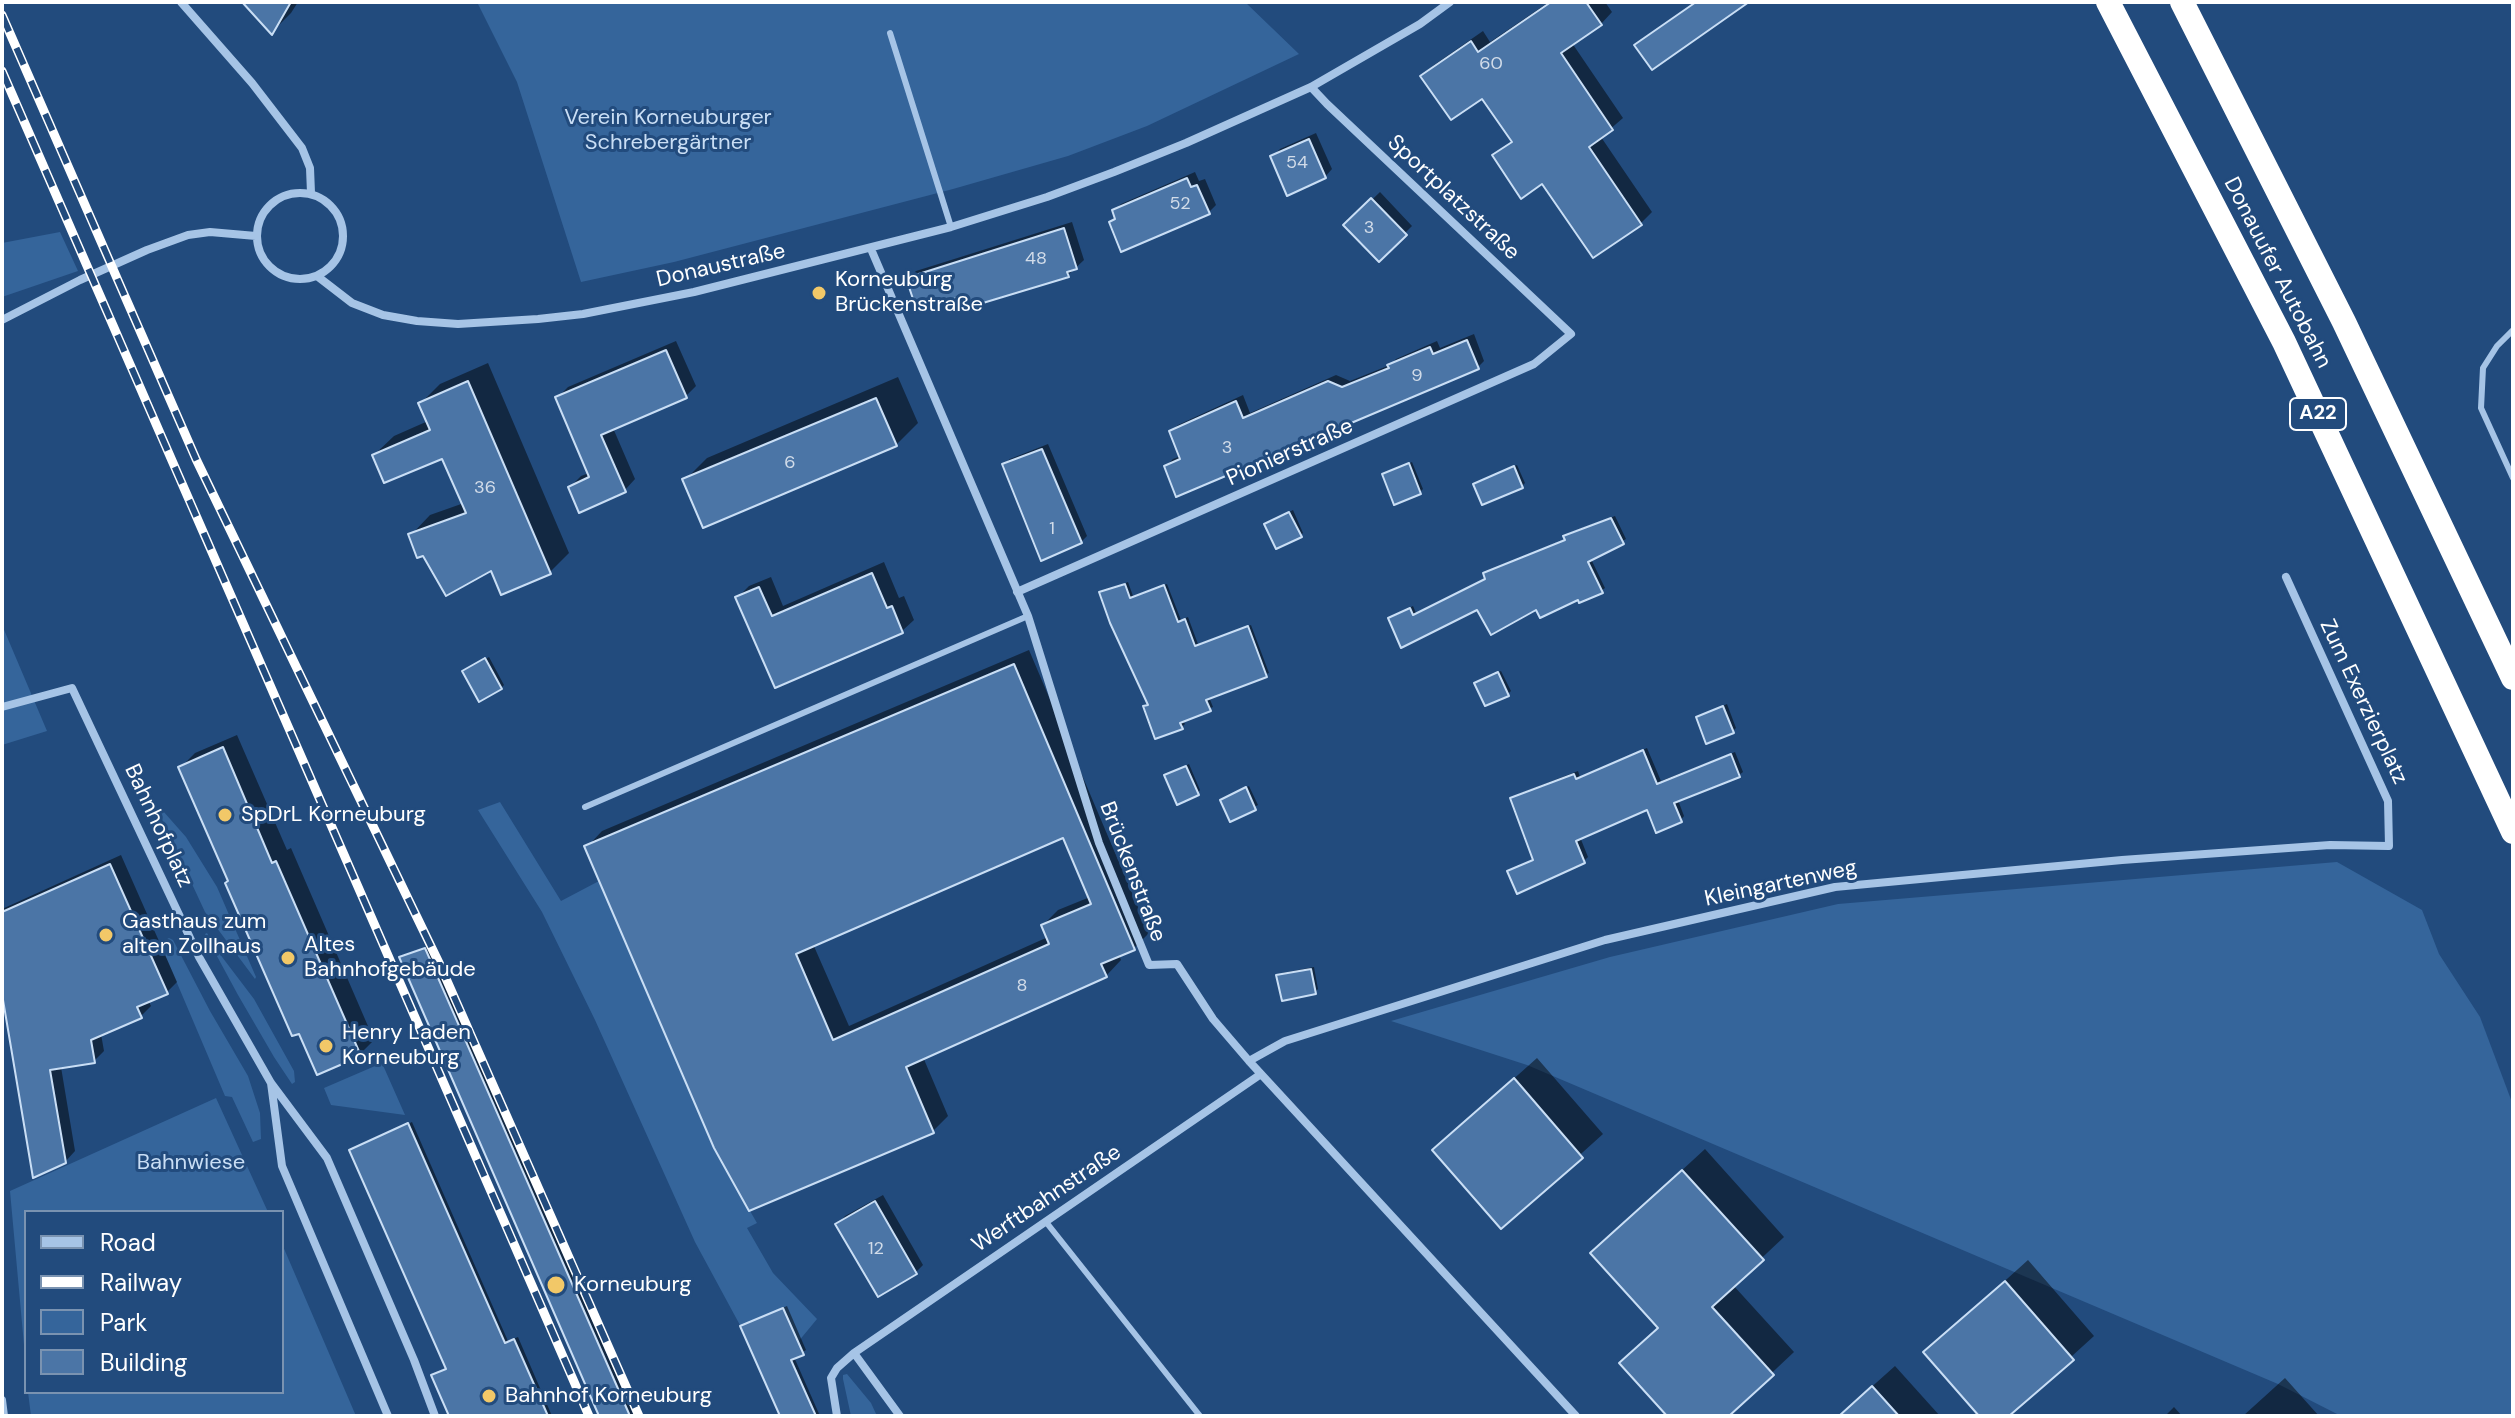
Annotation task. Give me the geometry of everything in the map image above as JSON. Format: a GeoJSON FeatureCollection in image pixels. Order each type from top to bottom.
{"type":"FeatureCollection","features":[{"type":"Feature","properties":{"kind":"highway","name":"Donauufer Autobahn"},"geometry":{"type":"LineString","coordinates":[[2108,2],[2284,342],[2513,832]]}},
{"type":"Feature","properties":{"kind":"highway","name":"Donauufer Autobahn"},"geometry":{"type":"LineString","coordinates":[[2182,2],[2344,322],[2513,678]]}},
{"type":"Feature","properties":{"kind":"street"},"geometry":{"type":"LineString","coordinates":[[181,2],[252,83],[302,148],[310,168],[311,193]]}},
{"type":"Feature","properties":{"kind":"street","name":"Donaustraße"},"geometry":{"type":"LineString","coordinates":[[317,276],[352,303],[383,315],[458,324],[538,319],[640,304],[871,249],[1047,197],[1186,143],[1311,87],[1420,24],[1450,2]]}},
{"type":"Feature","properties":{"kind":"street","name":"Sportplatzstraße"},"geometry":{"type":"LineString","coordinates":[[1311,87],[1571,334]]}},
{"type":"Feature","properties":{"kind":"street"},"geometry":{"type":"LineString","coordinates":[[288,193],[311,193],[329,203],[337,212],[343,232],[340,253],[334,263],[317,276],[289,278],[275,272],[265,262],[256,236],[262,214],[278,198],[288,193]]}},
{"type":"Feature","properties":{"kind":"street"},"geometry":{"type":"LineString","coordinates":[[2,320],[80,280],[188,235],[210,232],[256,236]]}},
{"type":"Feature","properties":{"kind":"street","name":"Brückenstraße"},"geometry":{"type":"LineString","coordinates":[[871,249],[1028,616],[1099,843],[1149,965],[1177,964],[1213,1019],[1249,1061],[1576,1416]]}},
{"type":"Feature","properties":{"kind":"street","name":"Pionierstraße"},"geometry":{"type":"LineString","coordinates":[[1017,592],[1534,364],[1571,334]]}},
{"type":"Feature","properties":{"kind":"street","name":"Zum Exerzierplatz"},"geometry":{"type":"LineString","coordinates":[[2286,577],[2388,801],[2389,846]]}},
{"type":"Feature","properties":{"kind":"street","name":"Bahnhofplatz"},"geometry":{"type":"LineString","coordinates":[[2,707],[72,688],[199,957],[271,1083],[327,1158],[435,1416]]}},
{"type":"Feature","properties":{"kind":"street","name":"Kleingartenweg"},"geometry":{"type":"LineString","coordinates":[[1249,1061],[1285,1041],[1605,940],[1835,887],[2122,860],[2330,845],[2389,846]]}},
{"type":"Feature","properties":{"kind":"street","name":"Werftbahnstraße"},"geometry":{"type":"LineString","coordinates":[[837,1416],[831,1378],[854,1353],[1261,1074]]}},
{"type":"Feature","properties":{"kind":"street","name":"Bahnhofplatz"},"geometry":{"type":"LineString","coordinates":[[271,1083],[282,1166],[388,1416]]}},
{"type":"Feature","properties":{"kind":"street"},"geometry":{"type":"LineString","coordinates":[[854,1353],[900,1416]]}},
{"type":"Feature","properties":{"kind":"street"},"geometry":{"type":"LineString","coordinates":[[2,1400],[4,1416]]}},
{"type":"Feature","properties":{"kind":"lane"},"geometry":{"type":"LineString","coordinates":[[890,33],[951,227]]}},
{"type":"Feature","properties":{"kind":"lane"},"geometry":{"type":"LineString","coordinates":[[2513,330],[2497,346],[2483,368],[2481,408],[2513,478]]}},
{"type":"Feature","properties":{"kind":"lane"},"geometry":{"type":"LineString","coordinates":[[585,807],[1028,616]]}},
{"type":"Feature","properties":{"kind":"lane"},"geometry":{"type":"LineString","coordinates":[[1046,1222],[1200,1416]]}},
{"type":"Feature","properties":{"kind":"green space","name":"Verein Korneuburger Schrebergärtner"},"geometry":{"type":"Polygon","coordinates":[[[477,2],[1245,2],[1299,54],[1147,126],[1068,156],[674,262],[581,282],[517,82],[477,2]]]}},
{"type":"Feature","properties":{"kind":"green space"},"geometry":{"type":"Polygon","coordinates":[[[60,232],[78,271],[2,297],[2,243],[60,232]]]}},
{"type":"Feature","properties":{"kind":"green space"},"geometry":{"type":"Polygon","coordinates":[[[2,625],[47,731],[2,745],[2,625]]]}},
{"type":"Feature","properties":{"kind":"green space"},"geometry":{"type":"Polygon","coordinates":[[[500,802],[561,901],[599,881],[714,1149],[757,1223],[747,1228],[773,1273],[817,1319],[798,1342],[783,1308],[741,1327],[695,1242],[595,1020],[542,912],[478,810],[500,802]]]}},
{"type":"Feature","properties":{"kind":"green space"},"geometry":{"type":"Polygon","coordinates":[[[163,811],[186,837],[217,887],[255,979],[205,912],[159,813],[163,811]]]}},
{"type":"Feature","properties":{"kind":"green space"},"geometry":{"type":"Polygon","coordinates":[[[2337,862],[2422,910],[2439,954],[2480,1017],[2513,1105],[2513,1416],[2341,1416],[2278,1384],[1527,1065],[1391,1021],[1610,957],[1838,904],[2337,862]]]}},
{"type":"Feature","properties":{"kind":"green space"},"geometry":{"type":"Polygon","coordinates":[[[207,933],[254,999],[294,1071],[295,1082],[292,1084],[238,995],[207,933]]]}},
{"type":"Feature","properties":{"kind":"green space"},"geometry":{"type":"Polygon","coordinates":[[[169,938],[173,940],[248,1076],[260,1113],[261,1139],[253,1142],[232,1097],[225,1096],[160,943],[169,938]]]}},
{"type":"Feature","properties":{"kind":"green space"},"geometry":{"type":"Polygon","coordinates":[[[382,1063],[405,1115],[331,1105],[324,1088],[382,1063]]]}},
{"type":"Feature","properties":{"kind":"green space","name":"Bahnwiese"},"geometry":{"type":"Polygon","coordinates":[[[216,1098],[267,1210],[24,1210],[24,1345],[10,1191],[216,1098]]]}},
{"type":"Feature","properties":{"kind":"green space"},"geometry":{"type":"Polygon","coordinates":[[[284,1249],[356,1416],[31,1416],[28,1394],[284,1394],[284,1249]]]}},
{"type":"Feature","properties":{"kind":"green space"},"geometry":{"type":"Polygon","coordinates":[[[847,1374],[871,1403],[877,1416],[851,1416],[843,1379],[843,1375],[847,1374]]]}},
{"type":"Feature","properties":{"kind":"building"},"geometry":{"type":"Polygon","coordinates":[[[242,2],[291,2],[272,35],[242,2]]]}},
{"type":"Feature","properties":{"kind":"building"},"geometry":{"type":"Polygon","coordinates":[[[1551,2],[1586,2],[1602,25],[1561,53],[1613,130],[1589,147],[1642,225],[1593,258],[1542,184],[1521,199],[1492,155],[1512,142],[1482,99],[1451,120],[1420,76],[1471,41],[1478,52],[1551,2]]]}},
{"type":"Feature","properties":{"kind":"building"},"geometry":{"type":"Polygon","coordinates":[[[1696,2],[1749,2],[1652,70],[1634,45],[1696,2]]]}},
{"type":"Feature","properties":{"kind":"building"},"geometry":{"type":"Polygon","coordinates":[[[1309,139],[1326,178],[1287,196],[1270,156],[1309,139]]]}},
{"type":"Feature","properties":{"kind":"building"},"geometry":{"type":"Polygon","coordinates":[[[1187,178],[1191,187],[1197,185],[1210,214],[1121,252],[1109,222],[1115,219],[1112,210],[1187,178]]]}},
{"type":"Feature","properties":{"kind":"building"},"geometry":{"type":"Polygon","coordinates":[[[1371,198],[1407,235],[1379,262],[1343,225],[1371,198]]]}},
{"type":"Feature","properties":{"kind":"building"},"geometry":{"type":"Polygon","coordinates":[[[1064,228],[1077,269],[1067,272],[1069,277],[963,309],[960,297],[917,311],[906,278],[1064,228]]]}},
{"type":"Feature","properties":{"kind":"building"},"geometry":{"type":"Polygon","coordinates":[[[1467,340],[1479,369],[1176,497],[1164,466],[1180,459],[1169,431],[1236,401],[1243,418],[1328,381],[1342,387],[1430,347],[1433,354],[1467,340]]]}},
{"type":"Feature","properties":{"kind":"building"},"geometry":{"type":"Polygon","coordinates":[[[666,350],[687,398],[601,435],[626,492],[579,513],[568,487],[589,477],[555,397],[666,350]]]}},
{"type":"Feature","properties":{"kind":"building"},"geometry":{"type":"Polygon","coordinates":[[[468,381],[551,574],[501,595],[491,571],[446,596],[423,556],[417,558],[408,534],[466,513],[442,459],[384,483],[372,455],[430,430],[418,403],[468,381]]]}},
{"type":"Feature","properties":{"kind":"building"},"geometry":{"type":"Polygon","coordinates":[[[876,398],[897,446],[703,528],[682,479],[876,398]]]}},
{"type":"Feature","properties":{"kind":"building"},"geometry":{"type":"Polygon","coordinates":[[[1042,449],[1082,543],[1041,561],[1002,464],[1042,449]]]}},
{"type":"Feature","properties":{"kind":"building"},"geometry":{"type":"Polygon","coordinates":[[[1409,463],[1421,494],[1394,505],[1382,474],[1409,463]]]}},
{"type":"Feature","properties":{"kind":"building"},"geometry":{"type":"Polygon","coordinates":[[[1514,466],[1523,488],[1482,505],[1473,484],[1514,466]]]}},
{"type":"Feature","properties":{"kind":"building"},"geometry":{"type":"Polygon","coordinates":[[[1289,512],[1302,537],[1276,549],[1264,524],[1289,512]]]}},
{"type":"Feature","properties":{"kind":"building"},"geometry":{"type":"Polygon","coordinates":[[[1611,518],[1624,544],[1588,562],[1603,593],[1579,603],[1578,600],[1540,618],[1536,610],[1491,635],[1477,610],[1401,648],[1388,618],[1410,608],[1413,615],[1485,579],[1483,573],[1565,540],[1563,536],[1611,518]]]}},
{"type":"Feature","properties":{"kind":"building"},"geometry":{"type":"Polygon","coordinates":[[[872,573],[887,608],[892,606],[903,633],[775,688],[735,597],[759,587],[772,616],[872,573]]]}},
{"type":"Feature","properties":{"kind":"building"},"geometry":{"type":"Polygon","coordinates":[[[1125,584],[1130,598],[1164,585],[1178,622],[1185,619],[1195,646],[1248,626],[1267,677],[1206,700],[1211,711],[1180,723],[1183,729],[1155,739],[1143,706],[1148,705],[1099,592],[1125,584]]]}},
{"type":"Feature","properties":{"kind":"building"},"geometry":{"type":"Polygon","coordinates":[[[485,658],[502,689],[479,702],[462,671],[485,658]]]}},
{"type":"Feature","properties":{"kind":"building"},"geometry":{"type":"Polygon","coordinates":[[[1014,664],[1135,950],[1101,964],[1107,977],[906,1067],[934,1133],[749,1211],[714,1148],[584,846],[1014,664]],[[1063,838],[796,954],[833,1040],[1049,944],[1041,925],[1091,904],[1063,838]]]}},
{"type":"Feature","properties":{"kind":"building"},"geometry":{"type":"Polygon","coordinates":[[[1498,672],[1509,696],[1485,706],[1474,683],[1498,672]]]}},
{"type":"Feature","properties":{"kind":"building"},"geometry":{"type":"Polygon","coordinates":[[[1723,706],[1734,733],[1706,744],[1696,717],[1723,706]]]}},
{"type":"Feature","properties":{"kind":"building","name":"Altes Bahnhofgebäude"},"geometry":{"type":"Polygon","coordinates":[[[223,747],[272,863],[276,861],[361,1056],[317,1075],[299,1034],[292,1036],[178,767],[223,747]]]}},
{"type":"Feature","properties":{"kind":"building"},"geometry":{"type":"Polygon","coordinates":[[[1643,750],[1657,784],[1731,754],[1740,777],[1674,803],[1682,822],[1656,833],[1647,810],[1576,841],[1585,863],[1517,894],[1507,871],[1533,860],[1510,798],[1574,774],[1576,779],[1643,750]]]}},
{"type":"Feature","properties":{"kind":"building"},"geometry":{"type":"Polygon","coordinates":[[[1186,766],[1199,795],[1177,805],[1164,775],[1186,766]]]}},
{"type":"Feature","properties":{"kind":"building"},"geometry":{"type":"Polygon","coordinates":[[[1246,787],[1256,810],[1230,822],[1220,800],[1246,787]]]}},
{"type":"Feature","properties":{"kind":"building"},"geometry":{"type":"Polygon","coordinates":[[[110,864],[168,994],[137,1007],[142,1018],[91,1040],[95,1063],[50,1070],[66,1163],[33,1178],[2,994],[2,912],[110,864]]]}},
{"type":"Feature","properties":{"kind":"building"},"geometry":{"type":"Polygon","coordinates":[[[425,948],[630,1416],[599,1416],[399,957],[425,948]]]}},
{"type":"Feature","properties":{"kind":"building"},"geometry":{"type":"Polygon","coordinates":[[[1311,969],[1316,994],[1282,1001],[1276,975],[1311,969]]]}},
{"type":"Feature","properties":{"kind":"building"},"geometry":{"type":"Polygon","coordinates":[[[1514,1078],[1583,1158],[1501,1229],[1432,1150],[1514,1078]]]}},
{"type":"Feature","properties":{"kind":"building"},"geometry":{"type":"Polygon","coordinates":[[[408,1123],[505,1343],[514,1339],[548,1416],[449,1416],[431,1375],[446,1369],[349,1150],[408,1123]]]}},
{"type":"Feature","properties":{"kind":"building"},"geometry":{"type":"Polygon","coordinates":[[[1682,1170],[1764,1260],[1712,1307],[1774,1375],[1729,1416],[1667,1416],[1619,1363],[1658,1328],[1590,1253],[1682,1170]]]}},
{"type":"Feature","properties":{"kind":"building"},"geometry":{"type":"Polygon","coordinates":[[[875,1201],[917,1274],[878,1297],[835,1224],[875,1201]]]}},
{"type":"Feature","properties":{"kind":"building"},"geometry":{"type":"Polygon","coordinates":[[[2005,1281],[2074,1360],[2009,1416],[1979,1416],[1923,1352],[2005,1281]]]}},
{"type":"Feature","properties":{"kind":"building"},"geometry":{"type":"Polygon","coordinates":[[[783,1308],[804,1355],[791,1360],[816,1416],[780,1416],[740,1326],[783,1308]]]}},
{"type":"Feature","properties":{"kind":"building"},"geometry":{"type":"Polygon","coordinates":[[[1872,1386],[1899,1416],[1839,1416],[1872,1386]]]}},
{"type":"Feature","properties":{"kind":"railway"},"geometry":{"type":"LineString","coordinates":[[2,15],[196,459],[440,965],[639,1416]]}},
{"type":"Feature","properties":{"kind":"railway"},"geometry":{"type":"LineString","coordinates":[[2,71],[589,1416]]}},
{"type":"Feature","properties":{"kind":"place","name":"Korneuburg Brückenstraße"},"geometry":{"type":"Point","coordinates":[819,293]}},
{"type":"Feature","properties":{"kind":"place","name":"SpDrL Korneuburg"},"geometry":{"type":"Point","coordinates":[225,815]}},
{"type":"Feature","properties":{"kind":"place","name":"Gasthaus zum alten Zollhaus"},"geometry":{"type":"Point","coordinates":[106,935]}},
{"type":"Feature","properties":{"kind":"place","name":"Altes Bahnhofgebäude"},"geometry":{"type":"Point","coordinates":[288,958]}},
{"type":"Feature","properties":{"kind":"place","name":"Henry Laden Korneuburg"},"geometry":{"type":"Point","coordinates":[326,1046]}},
{"type":"Feature","properties":{"kind":"place","name":"Korneuburg"},"geometry":{"type":"Point","coordinates":[556,1285]}},
{"type":"Feature","properties":{"kind":"place","name":"Bahnhof Korneuburg"},"geometry":{"type":"Point","coordinates":[489,1396]}}]}
